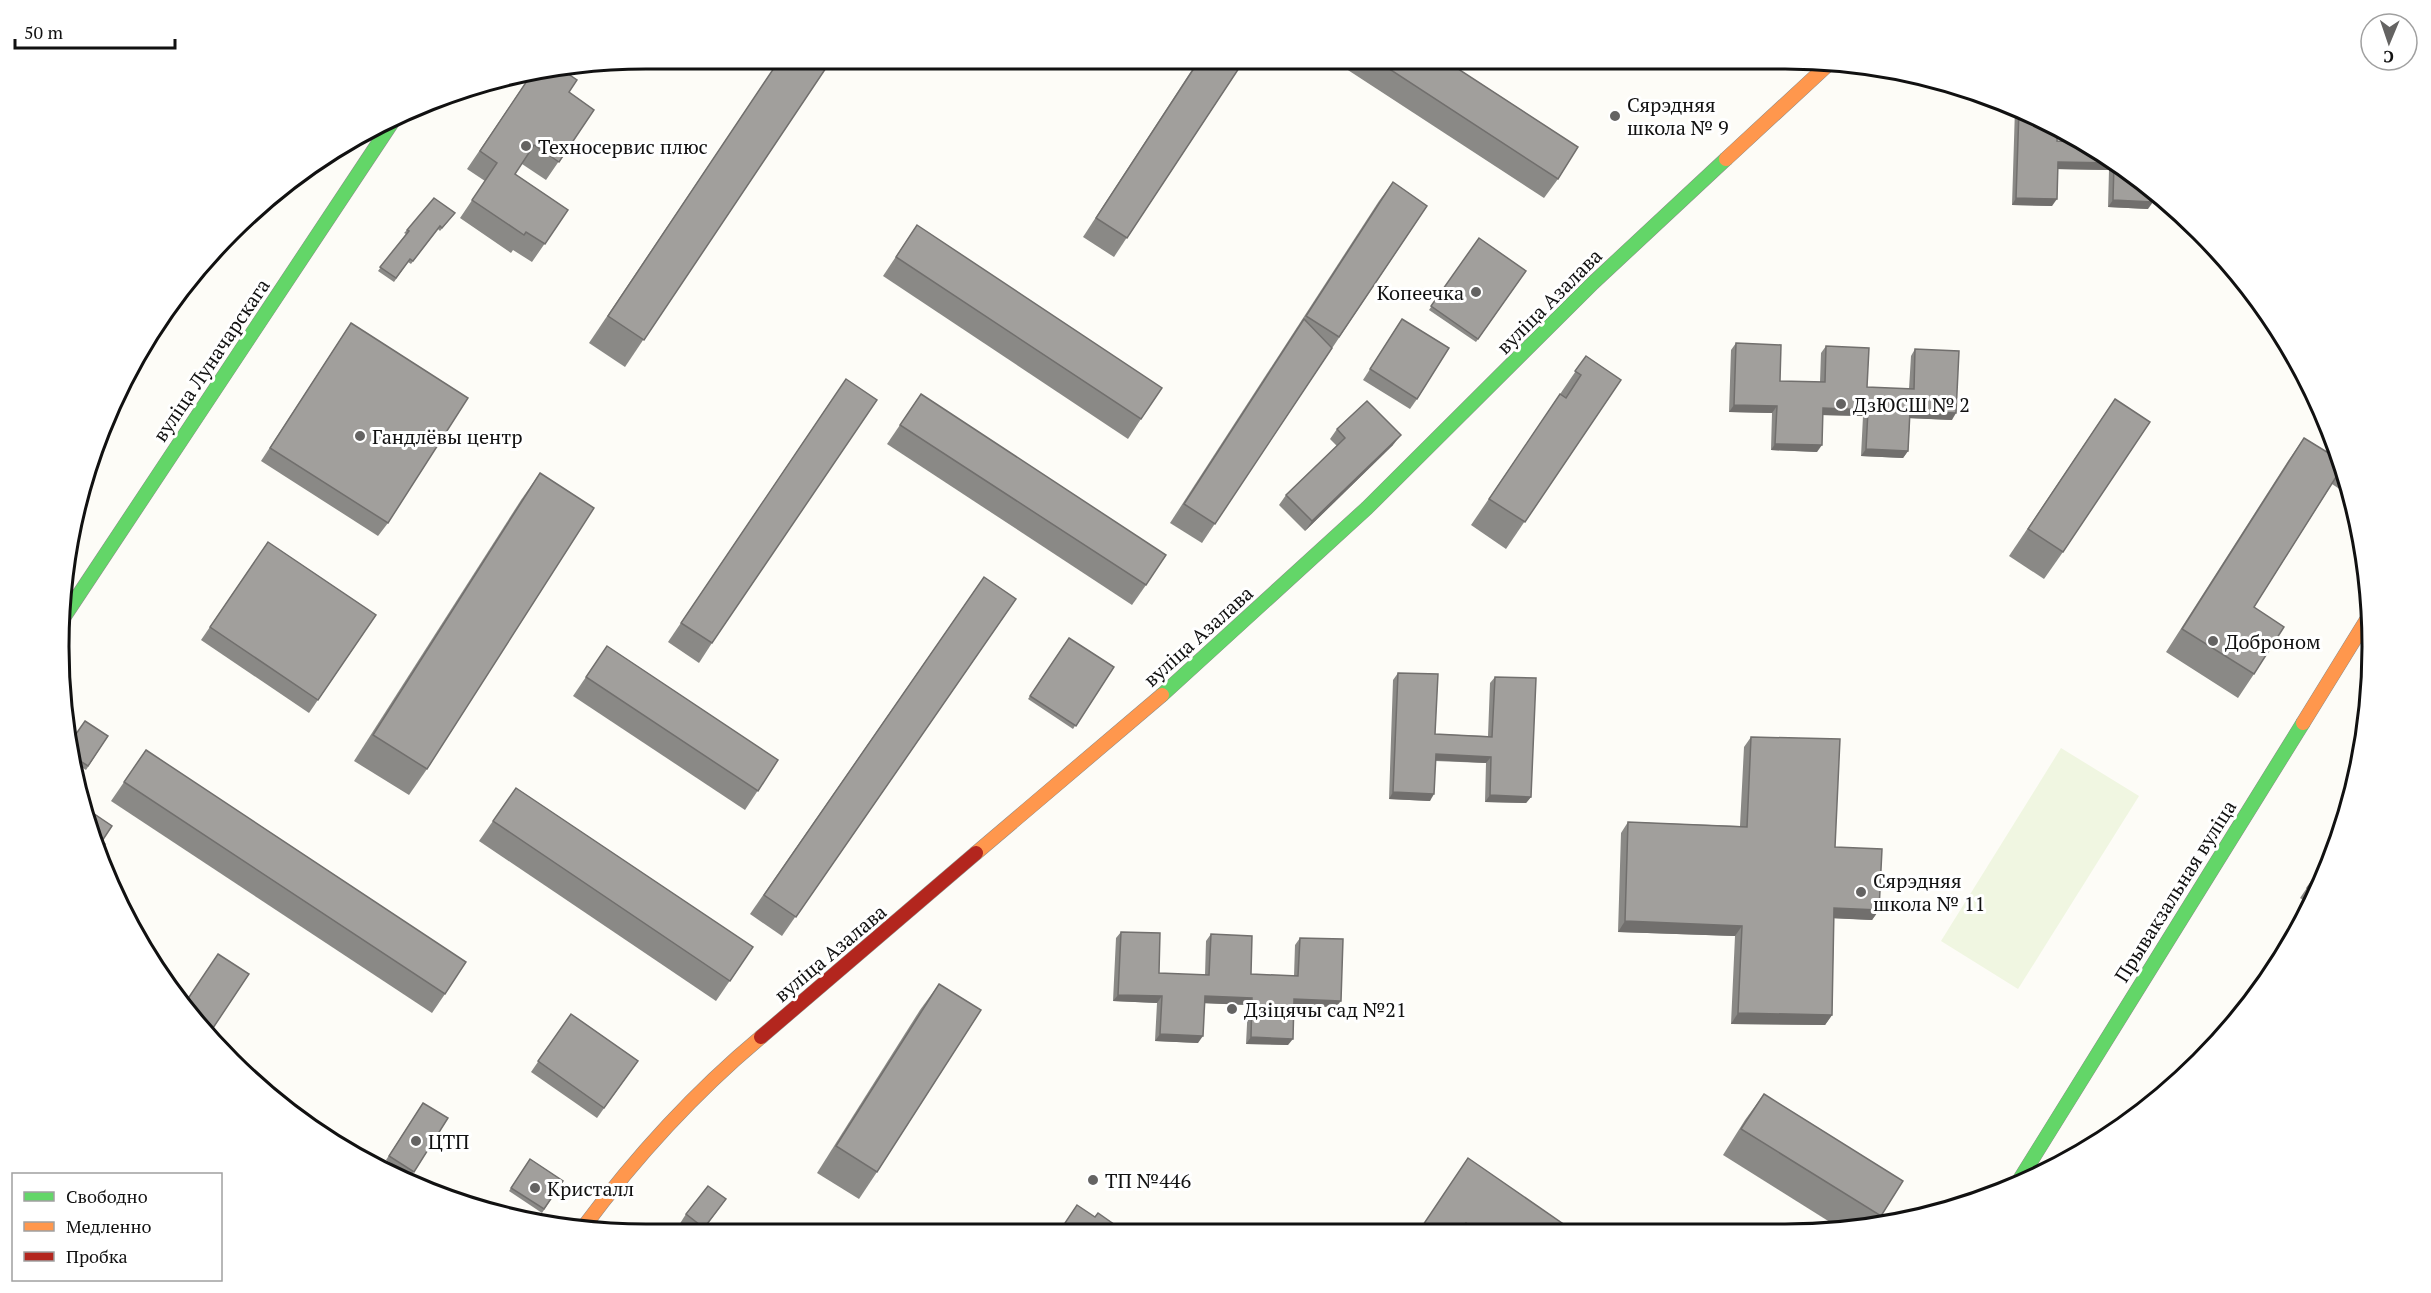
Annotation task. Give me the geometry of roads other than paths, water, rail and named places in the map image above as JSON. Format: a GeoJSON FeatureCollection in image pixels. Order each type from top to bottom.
{"type":"FeatureCollection","features":[{"type":"Feature","properties":{"kind":"street","name":"вуліца Азалава"},"geometry":{"type":"LineString","coordinates":[[588,1221],[621,1178],[730,1064],[1221,641],[1367,508],[1593,284],[1822,70]]}},
{"type":"Feature","properties":{"kind":"street","name":"вуліца Луначарскага"},"geometry":{"type":"LineString","coordinates":[[70,608],[386,132]]}},
{"type":"Feature","properties":{"kind":"street","name":"Прывакзальная вуліца"},"geometry":{"type":"LineString","coordinates":[[2024,1171],[2362,628]]}},
{"type":"Feature","properties":{"kind":"place","name":"Сярэдняя школа № 9"},"geometry":{"type":"Point","coordinates":[1615,116]}},
{"type":"Feature","properties":{"kind":"place","name":"Техносервис плюс"},"geometry":{"type":"Point","coordinates":[526,146]}},
{"type":"Feature","properties":{"kind":"place","name":"Копеечка"},"geometry":{"type":"Point","coordinates":[1476,292]}},
{"type":"Feature","properties":{"kind":"place","name":"ДзЮСШ № 2"},"geometry":{"type":"Point","coordinates":[1841,404]}},
{"type":"Feature","properties":{"kind":"place","name":"Гандлёвы центр"},"geometry":{"type":"Point","coordinates":[360,436]}},
{"type":"Feature","properties":{"kind":"place","name":"Доброном"},"geometry":{"type":"Point","coordinates":[2213,641]}},
{"type":"Feature","properties":{"kind":"place","name":"Сярэдняя школа № 11"},"geometry":{"type":"Point","coordinates":[1861,892]}},
{"type":"Feature","properties":{"kind":"place","name":"Дзіцячы сад №21"},"geometry":{"type":"Point","coordinates":[1232,1009]}},
{"type":"Feature","properties":{"kind":"place","name":"ЦТП"},"geometry":{"type":"Point","coordinates":[416,1141]}},
{"type":"Feature","properties":{"kind":"place","name":"ТП №446"},"geometry":{"type":"Point","coordinates":[1093,1180]}},
{"type":"Feature","properties":{"kind":"place","name":"Кристалл"},"geometry":{"type":"Point","coordinates":[535,1188]}}]}
